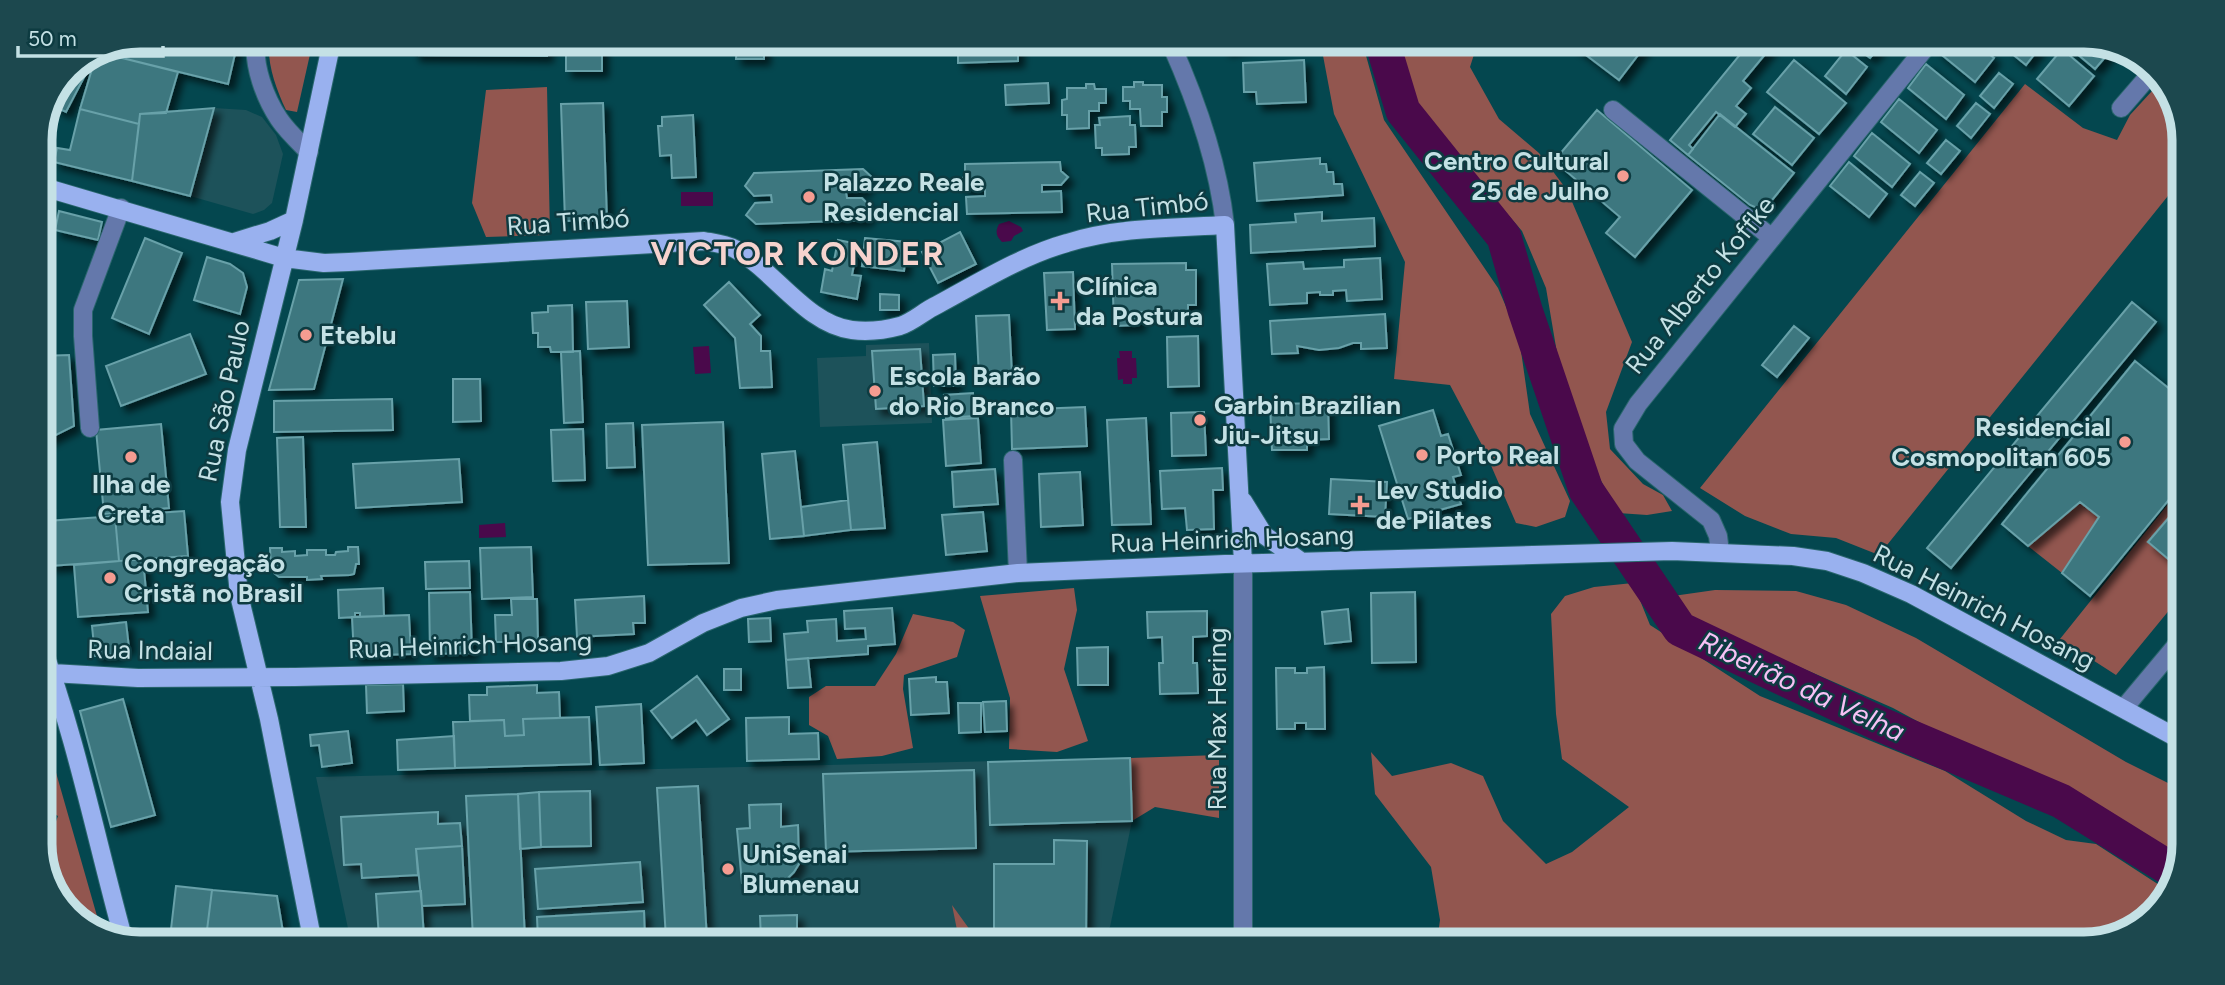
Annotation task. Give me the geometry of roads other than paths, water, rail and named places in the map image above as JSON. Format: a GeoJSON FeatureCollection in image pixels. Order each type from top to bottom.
{"type":"FeatureCollection","features":[{"type":"Feature","properties":{"kind":"main road","name":"Rua São Paulo"},"geometry":{"type":"LineString","coordinates":[[311,932],[259,677],[239,595],[230,502],[237,450],[294,220],[330,52]]}},
{"type":"Feature","properties":{"kind":"main road","name":"Rua Timbó"},"geometry":{"type":"LineString","coordinates":[[53,190],[284,258],[324,263],[704,241],[726,245],[738,251],[760,266],[816,317],[850,330],[878,330],[902,325],[1003,270],[1066,243],[1106,233],[1154,228],[1226,226]]}},
{"type":"Feature","properties":{"kind":"main road"},"geometry":{"type":"LineString","coordinates":[[234,242],[294,220]]}},
{"type":"Feature","properties":{"kind":"main road","name":"Rua Max Hering"},"geometry":{"type":"LineString","coordinates":[[1226,226],[1243,563]]}},
{"type":"Feature","properties":{"kind":"main road","name":"Rua Max Hering"},"geometry":{"type":"LineString","coordinates":[[1241,497],[1264,534],[1279,548],[1302,562]]}},
{"type":"Feature","properties":{"kind":"main road","name":"Rua Heinrich Hosang"},"geometry":{"type":"LineString","coordinates":[[259,677],[561,671],[608,666],[649,653],[703,623],[741,608],[777,600],[1018,573],[1243,563],[1672,551],[1720,552],[1793,556],[1827,561],[1863,573],[1911,594],[2172,735]]}},
{"type":"Feature","properties":{"kind":"main road","name":"Rua Indaial"},"geometry":{"type":"LineString","coordinates":[[53,672],[138,678],[259,677]]}},
{"type":"Feature","properties":{"kind":"main road"},"geometry":{"type":"LineString","coordinates":[[53,696],[121,930]]}},
{"type":"Feature","properties":{"kind":"street"},"geometry":{"type":"LineString","coordinates":[[257,52],[258,69],[266,94],[279,119],[309,152]]}},
{"type":"Feature","properties":{"kind":"street","name":"Rua Max Hering"},"geometry":{"type":"LineString","coordinates":[[1174,52],[1212,154],[1226,226]]}},
{"type":"Feature","properties":{"kind":"street","name":"Rua Alberto Koffke"},"geometry":{"type":"LineString","coordinates":[[1720,552],[1718,536],[1711,520],[1637,461],[1624,444],[1623,429],[1638,404],[1922,52]]}},
{"type":"Feature","properties":{"kind":"street"},"geometry":{"type":"LineString","coordinates":[[2121,108],[2147,78]]}},
{"type":"Feature","properties":{"kind":"street"},"geometry":{"type":"LineString","coordinates":[[1614,110],[1772,238]]}},
{"type":"Feature","properties":{"kind":"street"},"geometry":{"type":"LineString","coordinates":[[90,428],[83,310],[121,208]]}},
{"type":"Feature","properties":{"kind":"street"},"geometry":{"type":"LineString","coordinates":[[1013,460],[1018,573]]}},
{"type":"Feature","properties":{"kind":"street","name":"Rua Max Hering"},"geometry":{"type":"LineString","coordinates":[[1243,563],[1243,932]]}},
{"type":"Feature","properties":{"kind":"street"},"geometry":{"type":"LineString","coordinates":[[2124,708],[2172,651]]}},
{"type":"Feature","properties":{"kind":"waterway","name":"Ribeirão da Velha"},"geometry":{"type":"LineString","coordinates":[[1385,52],[1403,111],[1504,237],[1525,310],[1586,490],[1680,629],[1882,725],[2061,801],[2169,868]]}},
{"type":"Feature","properties":{"kind":"place","name":"Centro Cultural 25 de Julho"},"geometry":{"type":"Point","coordinates":[1623,176]}},
{"type":"Feature","properties":{"kind":"place","name":"Palazzo Reale Residencial"},"geometry":{"type":"Point","coordinates":[809,197]}},
{"type":"Feature","properties":{"kind":"place","name":"Clínica da Postura"},"geometry":{"type":"Point","coordinates":[1060,301]}},
{"type":"Feature","properties":{"kind":"place","name":"Eteblu"},"geometry":{"type":"Point","coordinates":[306,335]}},
{"type":"Feature","properties":{"kind":"place","name":"Escola Barão do Rio Branco"},"geometry":{"type":"Point","coordinates":[875,391]}},
{"type":"Feature","properties":{"kind":"place","name":"Garbin Brazilian Jiu-Jitsu"},"geometry":{"type":"Point","coordinates":[1200,420]}},
{"type":"Feature","properties":{"kind":"place","name":"Residencial Cosmopolitan 605"},"geometry":{"type":"Point","coordinates":[2125,442]}},
{"type":"Feature","properties":{"kind":"place","name":"Porto Real"},"geometry":{"type":"Point","coordinates":[1422,455]}},
{"type":"Feature","properties":{"kind":"place","name":"Ilha de Creta"},"geometry":{"type":"Point","coordinates":[131,457]}},
{"type":"Feature","properties":{"kind":"place","name":"Lev Studio de Pilates"},"geometry":{"type":"Point","coordinates":[1360,505]}},
{"type":"Feature","properties":{"kind":"place","name":"Congregação Cristã no Brasil"},"geometry":{"type":"Point","coordinates":[110,578]}},
{"type":"Feature","properties":{"kind":"place","name":"UniSenai Blumenau"},"geometry":{"type":"Point","coordinates":[728,869]}},
{"type":"Feature","properties":{"kind":"district","name":"VICTOR KONDER"},"geometry":{"type":"Point","coordinates":[798,253]}}]}
